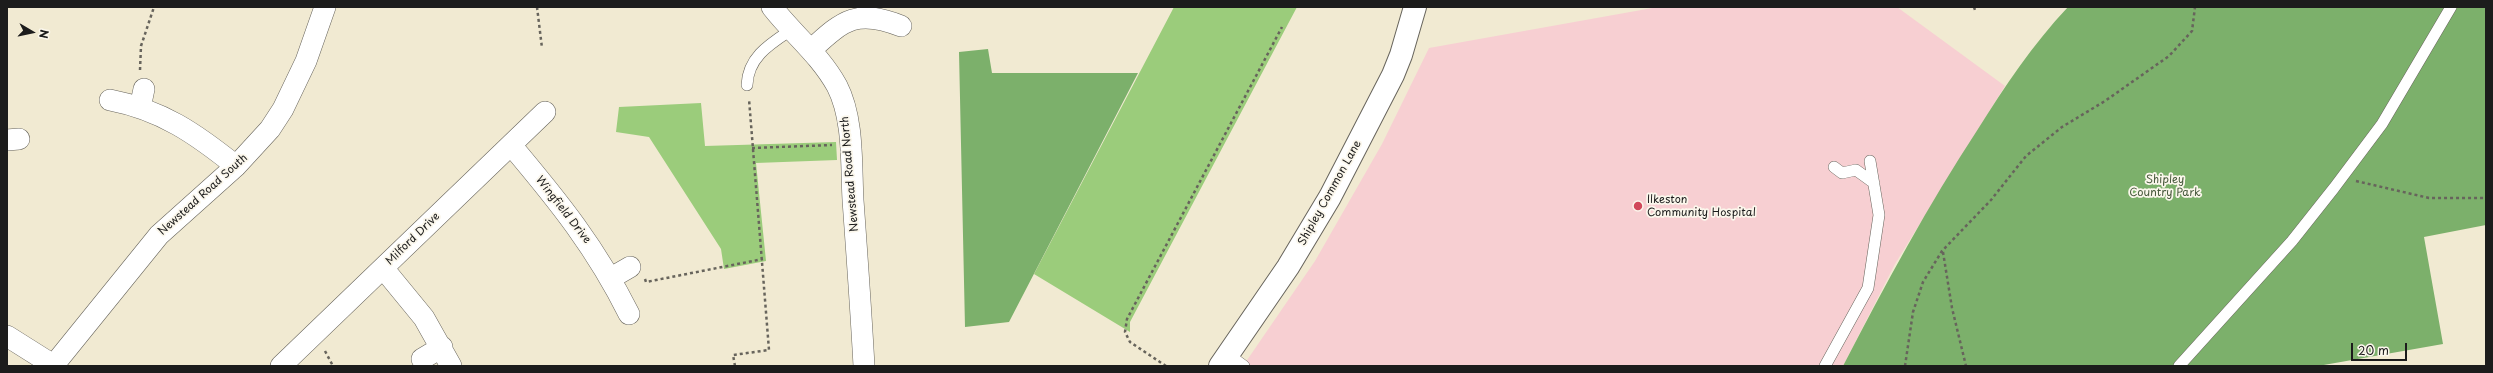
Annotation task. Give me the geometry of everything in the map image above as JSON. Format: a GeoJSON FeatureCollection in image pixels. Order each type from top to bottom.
{"type":"FeatureCollection","features":[{"type":"Feature","properties":{"kind":"street","name":"Newstead Road South"},"geometry":{"type":"LineString","coordinates":[[53,366],[159,235],[257,146],[283,109],[306,61],[325,7]]}},
{"type":"Feature","properties":{"kind":"street","name":"Newstead Road North"},"geometry":{"type":"LineString","coordinates":[[772,7],[791,30],[812,49],[837,88],[844,104],[850,145],[864,366]]}},
{"type":"Feature","properties":{"kind":"street","name":"Shipley Common Lane"},"geometry":{"type":"LineString","coordinates":[[1231,362],[1288,267],[1366,128],[1402,56],[1415,7]]}},
{"type":"Feature","properties":{"kind":"street"},"geometry":{"type":"LineString","coordinates":[[812,49],[826,36],[847,23],[881,12],[901,26]]}},
{"type":"Feature","properties":{"kind":"street"},"geometry":{"type":"LineString","coordinates":[[110,100],[142,98],[190,130],[236,166]]}},
{"type":"Feature","properties":{"kind":"street","name":"Milford Drive"},"geometry":{"type":"LineString","coordinates":[[282,366],[545,112]]}},
{"type":"Feature","properties":{"kind":"street","name":"Wingfield Drive"},"geometry":{"type":"LineString","coordinates":[[511,145],[559,203],[611,278],[629,314]]}},
{"type":"Feature","properties":{"kind":"street"},"geometry":{"type":"LineString","coordinates":[[611,278],[630,267]]}},
{"type":"Feature","properties":{"kind":"street"},"geometry":{"type":"LineString","coordinates":[[382,268],[424,318],[452,366]]}},
{"type":"Feature","properties":{"kind":"street"},"geometry":{"type":"LineString","coordinates":[[7,336],[53,366]]}},
{"type":"Feature","properties":{"kind":"street"},"geometry":{"type":"LineString","coordinates":[[422,359],[442,347]]}},
{"type":"Feature","properties":{"kind":"lane"},"geometry":{"type":"LineString","coordinates":[[2179,366],[2224,313],[2292,241],[2342,178],[2382,124],[2450,7]]}},
{"type":"Feature","properties":{"kind":"lane"},"geometry":{"type":"LineString","coordinates":[[747,85],[748,74],[758,55],[791,30]]}},
{"type":"Feature","properties":{"kind":"lane"},"geometry":{"type":"LineString","coordinates":[[1825,366],[1868,288],[1880,215],[1870,161]]}},
{"type":"Feature","properties":{"kind":"lane"},"geometry":{"type":"LineString","coordinates":[[1834,166],[1842,173],[1856,170],[1874,183]]}},
{"type":"Feature","properties":{"kind":"path"},"geometry":{"type":"LineString","coordinates":[[142,98],[140,80],[141,46],[154,7]]}},
{"type":"Feature","properties":{"kind":"path"},"geometry":{"type":"LineString","coordinates":[[537,7],[542,48]]}},
{"type":"Feature","properties":{"kind":"path"},"geometry":{"type":"LineString","coordinates":[[1905,366],[1913,312],[1923,282],[1942,251],[1991,200],[2026,156],[2062,127],[2105,102],[2168,56],[2192,31],[2195,7]]}},
{"type":"Feature","properties":{"kind":"path"},"geometry":{"type":"LineString","coordinates":[[1166,366],[1130,342],[1125,332],[1127,319],[1282,27]]}},
{"type":"Feature","properties":{"kind":"path"},"geometry":{"type":"LineString","coordinates":[[735,366],[733,355],[769,350],[763,259],[747,85]]}},
{"type":"Feature","properties":{"kind":"path"},"geometry":{"type":"LineString","coordinates":[[752,148],[850,145]]}},
{"type":"Feature","properties":{"kind":"path"},"geometry":{"type":"LineString","coordinates":[[2342,178],[2429,198],[2486,198]]}},
{"type":"Feature","properties":{"kind":"path"},"geometry":{"type":"LineString","coordinates":[[1942,251],[1952,308],[1966,366]]}},
{"type":"Feature","properties":{"kind":"path"},"geometry":{"type":"LineString","coordinates":[[630,267],[635,265],[646,282],[763,259]]}},
{"type":"Feature","properties":{"kind":"shaded area","name":"Ilkeston Community Hospital"},"geometry":{"type":"Polygon","coordinates":[[[1658,7],[1897,7],[2005,86],[1895,264],[1843,366],[1243,366],[1315,261],[1382,144],[1429,48],[1658,7]]]}},
{"type":"Feature","properties":{"kind":"green space"},"geometry":{"type":"Polygon","coordinates":[[[1174,7],[1297,7],[1130,322],[1130,332],[1034,274],[1174,7]]]}},
{"type":"Feature","properties":{"kind":"green space","name":"Shipley Country Park"},"geometry":{"type":"Polygon","coordinates":[[[2068,7],[2486,7],[2486,225],[2424,237],[2443,344],[2318,366],[1843,366],[1908,246],[1960,158],[2020,66],[2055,21],[2068,7]]]}},
{"type":"Feature","properties":{"kind":"green space"},"geometry":{"type":"Polygon","coordinates":[[[988,49],[992,73],[1138,73],[1009,322],[965,327],[959,52],[988,49]]]}},
{"type":"Feature","properties":{"kind":"green space"},"geometry":{"type":"Polygon","coordinates":[[[701,103],[705,146],[836,142],[837,160],[756,163],[766,261],[724,269],[721,249],[649,137],[616,132],[619,107],[701,103]]]}},
{"type":"Feature","properties":{"kind":"place","name":"Ilkeston Community Hospital"},"geometry":{"type":"Point","coordinates":[1638,206]}}]}
